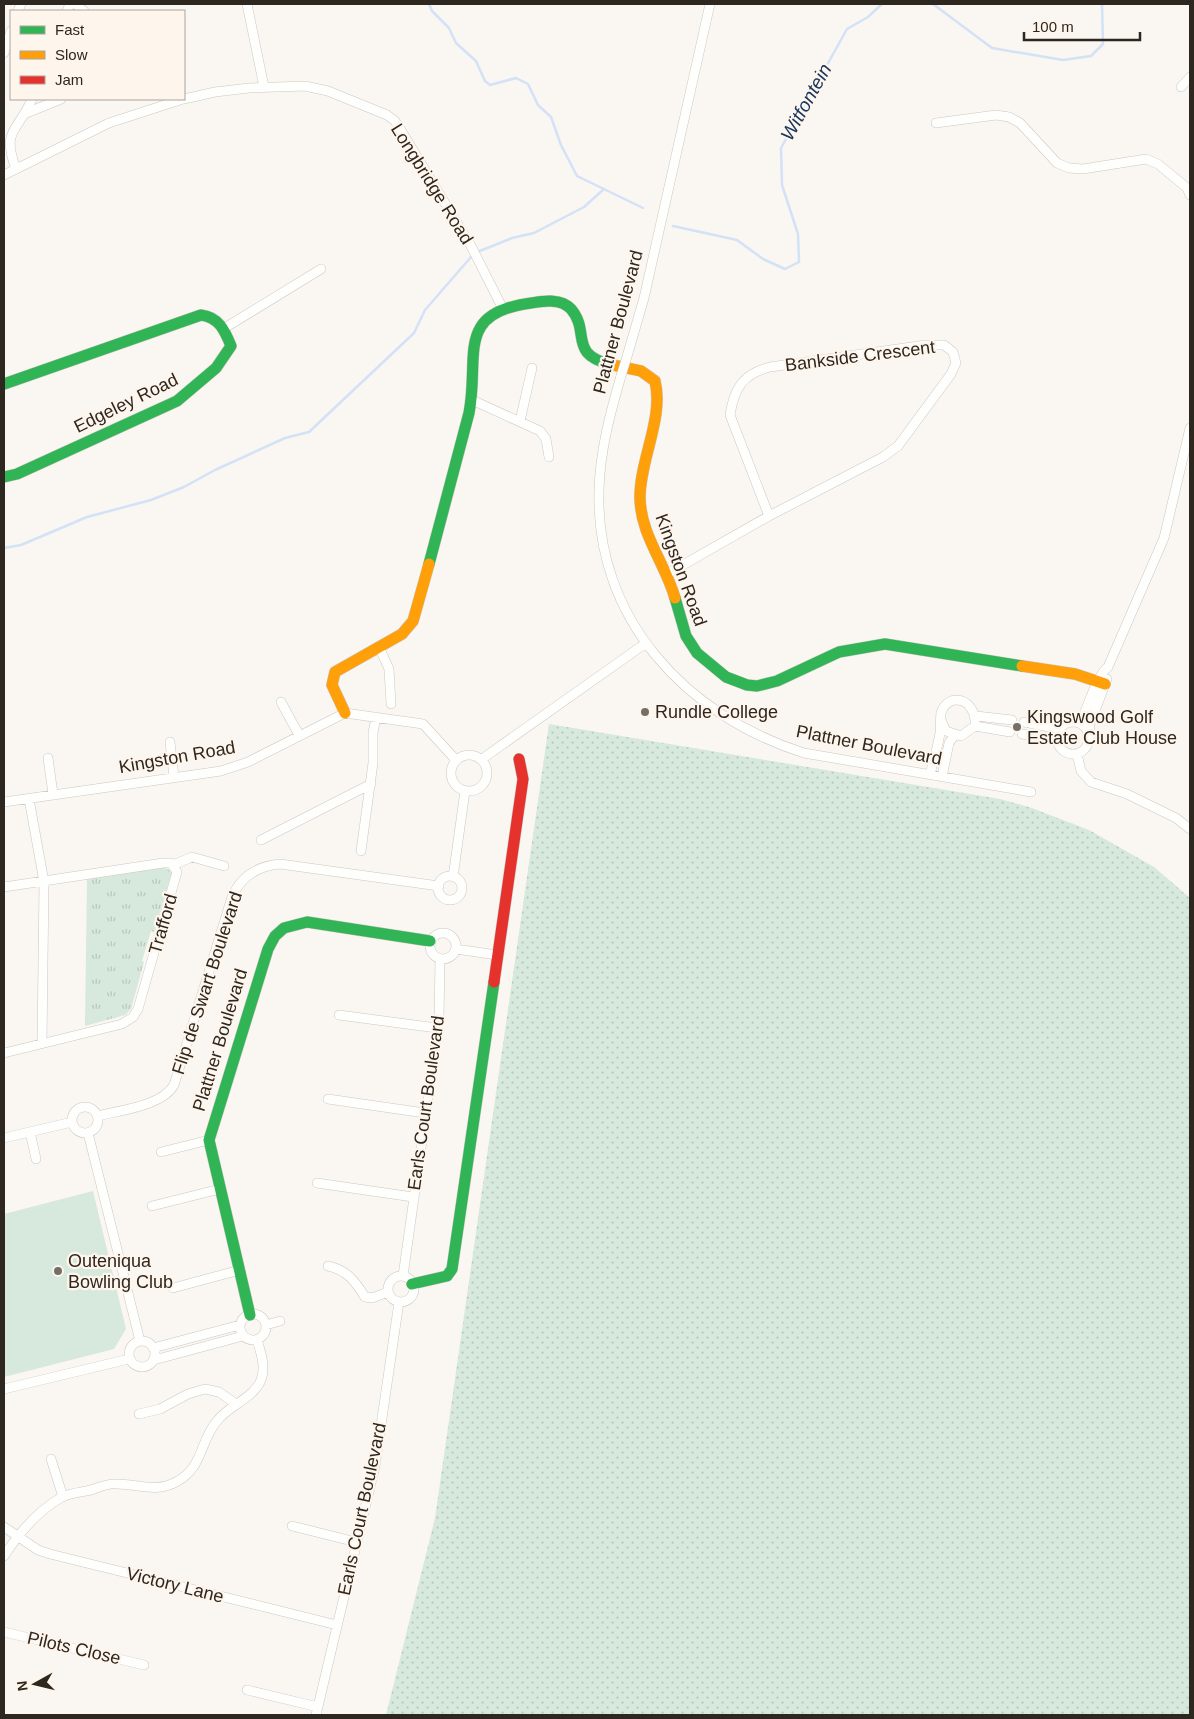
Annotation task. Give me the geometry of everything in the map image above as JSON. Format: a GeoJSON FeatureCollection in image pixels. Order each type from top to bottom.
{"type":"FeatureCollection","features":[{"type":"Feature","properties":{"kind":"street"},"geometry":{"type":"LineString","coordinates":[[247,4],[264,87]]}},
{"type":"Feature","properties":{"kind":"street","name":"Plattner Boulevard"},"geometry":{"type":"LineString","coordinates":[[710,4],[644,298],[602,452],[599,491],[600,522],[605,554],[613,579],[632,620],[646,643],[677,680],[699,700],[726,720],[766,740],[804,753],[1031,792]]}},
{"type":"Feature","properties":{"kind":"street"},"geometry":{"type":"LineString","coordinates":[[4,53],[10,34]]}},
{"type":"Feature","properties":{"kind":"street"},"geometry":{"type":"LineString","coordinates":[[1181,87],[1190,77]]}},
{"type":"Feature","properties":{"kind":"street","name":"Longbridge Road"},"geometry":{"type":"LineString","coordinates":[[185,99],[215,92],[264,87],[317,88],[387,115],[395,122],[471,246],[503,309]]}},
{"type":"Feature","properties":{"kind":"street"},"geometry":{"type":"LineString","coordinates":[[16,169],[9,144],[11,134],[31,100]]}},
{"type":"Feature","properties":{"kind":"street"},"geometry":{"type":"LineString","coordinates":[[24,114],[59,100]]}},
{"type":"Feature","properties":{"kind":"street","name":"Longbridge Road"},"geometry":{"type":"LineString","coordinates":[[4,176],[110,123],[168,101]]}},
{"type":"Feature","properties":{"kind":"street"},"geometry":{"type":"LineString","coordinates":[[936,123],[996,115],[1009,117],[1020,123],[1057,163],[1068,168],[1083,169],[1146,159],[1158,164],[1189,190]]}},
{"type":"Feature","properties":{"kind":"street"},"geometry":{"type":"LineString","coordinates":[[4,384],[201,315],[211,316],[220,323],[223,329],[321,269]]}},
{"type":"Feature","properties":{"kind":"street","name":"Kingston Road"},"geometry":{"type":"LineString","coordinates":[[4,802],[233,767],[248,762],[299,734],[345,713],[332,685],[335,672],[402,634],[413,621],[472,400],[478,331],[486,320],[503,309],[560,302],[570,307],[578,317],[580,344],[585,352],[593,358],[608,364],[645,372],[655,381],[657,407],[641,479],[640,505],[645,529],[667,574],[686,638],[700,656],[714,669],[739,684],[756,686],[782,680],[834,654],[862,646],[885,644],[1075,674],[1101,683]]}},
{"type":"Feature","properties":{"kind":"street","name":"Edgeley Road"},"geometry":{"type":"LineString","coordinates":[[4,477],[17,474],[183,397],[229,352],[231,346],[223,329]]}},
{"type":"Feature","properties":{"kind":"street","name":"Bankside Crescent"},"geometry":{"type":"LineString","coordinates":[[667,574],[769,516],[883,457],[898,446],[951,374],[956,363],[953,352],[944,345],[926,345],[770,367],[748,375],[740,386],[732,404],[730,415],[769,516]]}},
{"type":"Feature","properties":{"kind":"street"},"geometry":{"type":"LineString","coordinates":[[520,421],[532,368]]}},
{"type":"Feature","properties":{"kind":"street"},"geometry":{"type":"LineString","coordinates":[[472,400],[540,431],[546,440],[549,457]]}},
{"type":"Feature","properties":{"kind":"street"},"geometry":{"type":"LineString","coordinates":[[1079,723],[1101,683],[1164,538],[1190,428]]}},
{"type":"Feature","properties":{"kind":"street"},"geometry":{"type":"LineString","coordinates":[[482,759],[646,643]]}},
{"type":"Feature","properties":{"kind":"street"},"geometry":{"type":"LineString","coordinates":[[379,647],[389,669],[391,704]]}},
{"type":"Feature","properties":{"kind":"street"},"geometry":{"type":"LineString","coordinates":[[1089,736],[1088,730],[1079,723],[1068,722],[1059,729],[1056,740],[1062,750],[1072,755],[1087,747],[1089,736],[1090,724],[1101,683]]}},
{"type":"Feature","properties":{"kind":"street"},"geometry":{"type":"LineString","coordinates":[[930,775],[940,733],[940,720],[946,705],[953,701],[961,700],[968,703],[976,716],[975,726],[966,734],[954,736],[946,731],[940,720]]}},
{"type":"Feature","properties":{"kind":"street"},"geometry":{"type":"LineString","coordinates":[[281,702],[299,734]]}},
{"type":"Feature","properties":{"kind":"street"},"geometry":{"type":"LineString","coordinates":[[345,713],[423,724],[456,760]]}},
{"type":"Feature","properties":{"kind":"street"},"geometry":{"type":"LineString","coordinates":[[976,716],[1012,720]]}},
{"type":"Feature","properties":{"kind":"street"},"geometry":{"type":"LineString","coordinates":[[362,851],[371,784],[373,733],[376,717]]}},
{"type":"Feature","properties":{"kind":"street"},"geometry":{"type":"LineString","coordinates":[[997,730],[999,718]]}},
{"type":"Feature","properties":{"kind":"street"},"geometry":{"type":"LineString","coordinates":[[1024,722],[1059,729]]}},
{"type":"Feature","properties":{"kind":"street"},"geometry":{"type":"LineString","coordinates":[[1038,737],[1040,725]]}},
{"type":"Feature","properties":{"kind":"street"},"geometry":{"type":"LineString","coordinates":[[975,726],[1010,732]]}},
{"type":"Feature","properties":{"kind":"street"},"geometry":{"type":"LineString","coordinates":[[1022,734],[1056,740]]}},
{"type":"Feature","properties":{"kind":"street"},"geometry":{"type":"LineString","coordinates":[[942,777],[949,743],[954,736]]}},
{"type":"Feature","properties":{"kind":"street"},"geometry":{"type":"LineString","coordinates":[[170,742],[174,777]]}},
{"type":"Feature","properties":{"kind":"street"},"geometry":{"type":"LineString","coordinates":[[472,754],[482,759],[487,770],[486,782],[477,790],[465,791],[456,785],[451,775],[456,760],[472,754]]}},
{"type":"Feature","properties":{"kind":"street"},"geometry":{"type":"LineString","coordinates":[[1077,754],[1081,771],[1091,782],[1126,794],[1176,818],[1190,829]]}},
{"type":"Feature","properties":{"kind":"street"},"geometry":{"type":"LineString","coordinates":[[48,758],[52,794]]}},
{"type":"Feature","properties":{"kind":"street"},"geometry":{"type":"LineString","coordinates":[[412,1284],[447,1276],[452,1269],[523,779],[519,759]]}},
{"type":"Feature","properties":{"kind":"street"},"geometry":{"type":"LineString","coordinates":[[260,840],[371,784]]}},
{"type":"Feature","properties":{"kind":"street"},"geometry":{"type":"LineString","coordinates":[[453,877],[465,791]]}},
{"type":"Feature","properties":{"kind":"street"},"geometry":{"type":"LineString","coordinates":[[29,798],[44,882],[42,1043]]}},
{"type":"Feature","properties":{"kind":"street"},"geometry":{"type":"LineString","coordinates":[[4,887],[163,862],[173,865],[192,857],[224,866]]}},
{"type":"Feature","properties":{"kind":"street","name":"Flip de Swart Boulevard"},"geometry":{"type":"LineString","coordinates":[[98,1116],[159,1100],[170,1092],[174,1085],[232,897],[241,881],[256,869],[280,864],[439,886]]}},
{"type":"Feature","properties":{"kind":"street","name":"Trafford"},"geometry":{"type":"LineString","coordinates":[[4,1053],[122,1024],[132,1017],[138,1009],[175,881],[177,872],[173,865]]}},
{"type":"Feature","properties":{"kind":"street"},"geometry":{"type":"LineString","coordinates":[[453,877],[460,881],[462,888],[457,898],[445,899],[440,894],[439,886],[442,879],[453,877]]}},
{"type":"Feature","properties":{"kind":"street","name":"Plattner Boulevard"},"geometry":{"type":"LineString","coordinates":[[250,1315],[209,1140],[263,960],[275,933],[291,923],[307,922],[430,941]]}},
{"type":"Feature","properties":{"kind":"street"},"geometry":{"type":"LineString","coordinates":[[444,932],[454,938],[456,949],[450,957],[440,959],[432,954],[430,941],[438,933],[444,932]]}},
{"type":"Feature","properties":{"kind":"street"},"geometry":{"type":"LineString","coordinates":[[456,949],[497,955]]}},
{"type":"Feature","properties":{"kind":"street","name":"Earls Court Boulevard"},"geometry":{"type":"LineString","coordinates":[[403,1276],[437,1028],[440,959]]}},
{"type":"Feature","properties":{"kind":"street"},"geometry":{"type":"LineString","coordinates":[[339,1015],[437,1028]]}},
{"type":"Feature","properties":{"kind":"street"},"geometry":{"type":"LineString","coordinates":[[328,1098],[425,1113]]}},
{"type":"Feature","properties":{"kind":"street"},"geometry":{"type":"LineString","coordinates":[[72,1122],[75,1112],[81,1108],[90,1107],[98,1116],[96,1127],[88,1133]]}},
{"type":"Feature","properties":{"kind":"street"},"geometry":{"type":"LineString","coordinates":[[4,1138],[72,1122]]}},
{"type":"Feature","properties":{"kind":"street"},"geometry":{"type":"LineString","coordinates":[[72,1122],[78,1130],[88,1133]]}},
{"type":"Feature","properties":{"kind":"street"},"geometry":{"type":"LineString","coordinates":[[30,1132],[36,1159]]}},
{"type":"Feature","properties":{"kind":"street"},"geometry":{"type":"LineString","coordinates":[[88,1133],[140,1341]]}},
{"type":"Feature","properties":{"kind":"street"},"geometry":{"type":"LineString","coordinates":[[161,1152],[209,1140]]}},
{"type":"Feature","properties":{"kind":"street"},"geometry":{"type":"LineString","coordinates":[[317,1183],[413,1197]]}},
{"type":"Feature","properties":{"kind":"street"},"geometry":{"type":"LineString","coordinates":[[152,1206],[220,1188]]}},
{"type":"Feature","properties":{"kind":"street"},"geometry":{"type":"LineString","coordinates":[[328,1266],[336,1268],[351,1277],[365,1297],[372,1298],[388,1292]]}},
{"type":"Feature","properties":{"kind":"street"},"geometry":{"type":"LineString","coordinates":[[173,1288],[240,1270]]}},
{"type":"Feature","properties":{"kind":"street"},"geometry":{"type":"LineString","coordinates":[[403,1276],[412,1284],[412,1295],[407,1300],[399,1302],[392,1299],[388,1292],[391,1280],[403,1276]]}},
{"type":"Feature","properties":{"kind":"street","name":"Earls Court Boulevard"},"geometry":{"type":"LineString","coordinates":[[317,1711],[375,1466],[399,1302]]}},
{"type":"Feature","properties":{"kind":"street"},"geometry":{"type":"LineString","coordinates":[[250,1315],[260,1316],[266,1325],[264,1335],[257,1340],[248,1339],[243,1336],[240,1325],[243,1319],[250,1315]]}},
{"type":"Feature","properties":{"kind":"street"},"geometry":{"type":"LineString","coordinates":[[266,1325],[280,1320]]}},
{"type":"Feature","properties":{"kind":"street"},"geometry":{"type":"LineString","coordinates":[[153,1348],[240,1325]]}},
{"type":"Feature","properties":{"kind":"street"},"geometry":{"type":"LineString","coordinates":[[129,1359],[138,1367],[150,1365],[154,1360],[243,1336]]}},
{"type":"Feature","properties":{"kind":"street"},"geometry":{"type":"LineString","coordinates":[[4,1556],[16,1536],[34,1518],[63,1497],[116,1483],[156,1488],[176,1482],[197,1464],[215,1423],[236,1404],[255,1391],[260,1382],[264,1364],[257,1340]]}},
{"type":"Feature","properties":{"kind":"street"},"geometry":{"type":"LineString","coordinates":[[129,1359],[132,1345],[140,1341],[148,1342],[153,1348],[154,1360]]}},
{"type":"Feature","properties":{"kind":"street"},"geometry":{"type":"LineString","coordinates":[[4,1389],[129,1359]]}},
{"type":"Feature","properties":{"kind":"street"},"geometry":{"type":"LineString","coordinates":[[139,1414],[160,1409],[188,1394],[205,1389],[219,1392],[236,1404]]}},
{"type":"Feature","properties":{"kind":"street"},"geometry":{"type":"LineString","coordinates":[[51,1460],[63,1497]]}},
{"type":"Feature","properties":{"kind":"street"},"geometry":{"type":"LineString","coordinates":[[292,1526],[356,1542]]}},
{"type":"Feature","properties":{"kind":"street","name":"Victory Lane"},"geometry":{"type":"LineString","coordinates":[[4,1527],[16,1536],[50,1554],[337,1625]]}},
{"type":"Feature","properties":{"kind":"street","name":"Pilots Close"},"geometry":{"type":"LineString","coordinates":[[4,1632],[144,1665]]}},
{"type":"Feature","properties":{"kind":"street"},"geometry":{"type":"LineString","coordinates":[[247,1690],[317,1711]]}},
{"type":"Feature","properties":{"kind":"green space"},"geometry":{"type":"Polygon","coordinates":[[[549,724],[1000,799],[1029,807],[1089,830],[1154,867],[1190,898],[1190,1715],[386,1715],[435,1518],[549,724]]]}},
{"type":"Feature","properties":{"kind":"green space"},"geometry":{"type":"Polygon","coordinates":[[[164,867],[172,872],[154,932],[151,931],[142,961],[144,962],[131,1009],[125,1015],[85,1026],[87,879],[164,867]]]}},
{"type":"Feature","properties":{"kind":"green space","name":"Outeniqua Bowling Club"},"geometry":{"type":"Polygon","coordinates":[[[93,1191],[126,1329],[114,1349],[4,1377],[4,1214],[93,1191]]]}},
{"type":"Feature","properties":{"kind":"waterway","name":"Witfontein"},"geometry":{"type":"LineString","coordinates":[[429,4],[432,11],[449,28],[456,43],[476,61],[485,81],[490,85],[516,78],[528,84],[538,105],[551,117],[561,145],[577,176],[643,208]]}},
{"type":"Feature","properties":{"kind":"waterway","name":"Witfontein"},"geometry":{"type":"LineString","coordinates":[[673,226],[737,240],[763,259],[785,269],[799,262],[798,234],[782,185],[781,148],[847,29],[868,17],[882,4]]}},
{"type":"Feature","properties":{"kind":"waterway","name":"Witfontein"},"geometry":{"type":"LineString","coordinates":[[933,4],[992,48],[1063,60],[1091,56],[1103,44],[1102,4]]}},
{"type":"Feature","properties":{"kind":"waterway"},"geometry":{"type":"LineString","coordinates":[[480,251],[512,238],[534,233],[584,207],[604,189]]}},
{"type":"Feature","properties":{"kind":"waterway"},"geometry":{"type":"LineString","coordinates":[[4,548],[21,545],[87,517],[151,500],[184,487],[215,470],[285,438],[309,432],[414,333],[425,310],[471,257]]}},
{"type":"Feature","properties":{"kind":"traffic: fast"},"geometry":{"type":"LineString","coordinates":[[429,564],[469,413],[472,393],[473,356],[475,341],[480,327],[490,317],[507,308],[541,302],[552,301],[562,303],[571,309],[577,318],[585,349],[599,361],[613,365]]}},
{"type":"Feature","properties":{"kind":"traffic: fast"},"geometry":{"type":"LineString","coordinates":[[4,384],[201,315],[217,322],[224,330],[231,346],[216,368],[177,401],[17,474],[4,477]]}},
{"type":"Feature","properties":{"kind":"traffic: fast"},"geometry":{"type":"LineString","coordinates":[[675,598],[686,636],[697,653],[726,677],[747,685],[757,686],[777,681],[839,652],[885,644],[1022,666]]}},
{"type":"Feature","properties":{"kind":"traffic: fast"},"geometry":{"type":"LineString","coordinates":[[250,1315],[209,1140],[268,949],[275,936],[284,928],[307,922],[430,941]]}},
{"type":"Feature","properties":{"kind":"traffic: fast"},"geometry":{"type":"LineString","coordinates":[[412,1284],[447,1276],[452,1269],[494,982]]}},
{"type":"Feature","properties":{"kind":"traffic: slow"},"geometry":{"type":"LineString","coordinates":[[613,365],[641,371],[655,381],[656,409],[641,483],[641,511],[648,536],[671,585],[675,598]]}},
{"type":"Feature","properties":{"kind":"traffic: slow"},"geometry":{"type":"LineString","coordinates":[[345,713],[332,685],[335,672],[402,634],[413,621],[429,564]]}},
{"type":"Feature","properties":{"kind":"traffic: slow"},"geometry":{"type":"LineString","coordinates":[[1022,666],[1075,674],[1105,684]]}},
{"type":"Feature","properties":{"kind":"traffic: jam"},"geometry":{"type":"LineString","coordinates":[[494,982],[523,779],[519,759]]}},
{"type":"Feature","properties":{"kind":"place","name":"Rundle College"},"geometry":{"type":"Point","coordinates":[645,712]}},
{"type":"Feature","properties":{"kind":"place","name":"Kingswood Golf Estate Club House"},"geometry":{"type":"Point","coordinates":[1017,727]}},
{"type":"Feature","properties":{"kind":"place","name":"Outeniqua Bowling Club"},"geometry":{"type":"Point","coordinates":[58,1271]}}]}
